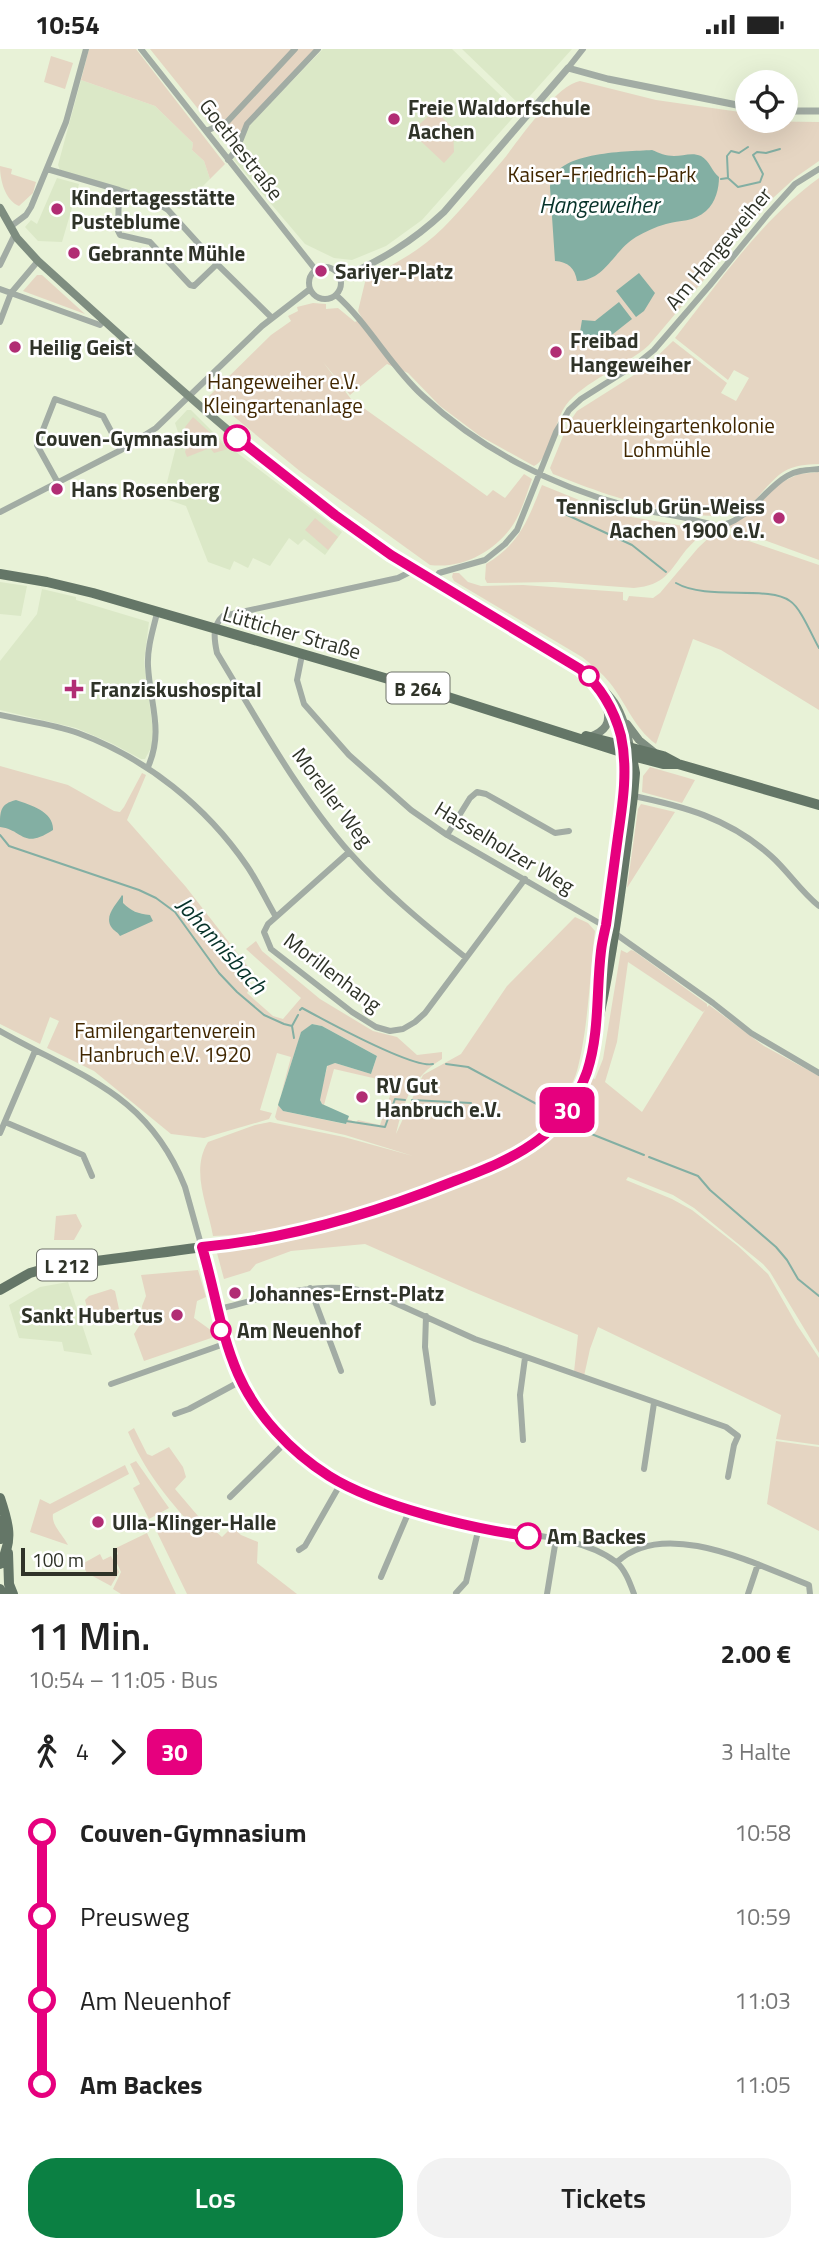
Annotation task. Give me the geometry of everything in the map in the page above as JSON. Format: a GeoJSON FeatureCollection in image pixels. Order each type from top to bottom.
{"type":"FeatureCollection","features":[{"type":"Feature","properties":{"kind":"main road"},"geometry":{"type":"LineString","coordinates":[[0,208],[12,231],[38,261],[189,397],[335,515],[412,568],[580,669],[611,697],[634,734],[656,754]]}},
{"type":"Feature","properties":{"kind":"main road","name":"Lütticher Straße"},"geometry":{"type":"LineString","coordinates":[[0,574],[74,588],[572,735],[584,741],[656,754],[678,764],[819,805]]}},
{"type":"Feature","properties":{"kind":"main road"},"geometry":{"type":"LineString","coordinates":[[590,737],[604,730],[608,722],[602,690]]}},
{"type":"Feature","properties":{"kind":"main road"},"geometry":{"type":"LineString","coordinates":[[602,690],[627,750]]}},
{"type":"Feature","properties":{"kind":"main road"},"geometry":{"type":"LineString","coordinates":[[621,714],[627,750]]}},
{"type":"Feature","properties":{"kind":"main road","name":"Lütticher Straße"},"geometry":{"type":"LineString","coordinates":[[572,735],[590,737],[663,764],[678,764]]}},
{"type":"Feature","properties":{"kind":"main road","name":"L 212"},"geometry":{"type":"LineString","coordinates":[[0,1290],[30,1273],[51,1267],[239,1243],[310,1229],[388,1207],[471,1175],[538,1140],[568,1109],[586,1073],[597,1027],[607,983],[610,930],[629,795],[627,750]]}},
{"type":"Feature","properties":{"kind":"main road"},"geometry":{"type":"LineString","coordinates":[[0,1499],[10,1533],[7,1549],[9,1584],[13,1594]]}},
{"type":"Feature","properties":{"kind":"main road"},"geometry":{"type":"LineString","coordinates":[[1,1533],[5,1512]]}},
{"type":"Feature","properties":{"kind":"main road"},"geometry":{"type":"LineString","coordinates":[[0,1564],[7,1549]]}},
{"type":"Feature","properties":{"kind":"main road"},"geometry":{"type":"LineString","coordinates":[[0,1589],[3,1594]]}},
{"type":"Feature","properties":{"kind":"street"},"geometry":{"type":"LineString","coordinates":[[0,265],[12,231],[31,207],[66,123],[86,49]]}},
{"type":"Feature","properties":{"kind":"street","name":"Goethestraße"},"geometry":{"type":"LineString","coordinates":[[141,49],[315,269]]}},
{"type":"Feature","properties":{"kind":"street"},"geometry":{"type":"LineString","coordinates":[[206,131],[228,122],[295,49]]}},
{"type":"Feature","properties":{"kind":"street"},"geometry":{"type":"LineString","coordinates":[[228,160],[237,149],[247,124],[318,49]]}},
{"type":"Feature","properties":{"kind":"street"},"geometry":{"type":"LineString","coordinates":[[341,278],[391,255],[444,212],[583,49]]}},
{"type":"Feature","properties":{"kind":"street"},"geometry":{"type":"LineString","coordinates":[[568,68],[608,79],[735,105]]}},
{"type":"Feature","properties":{"kind":"street"},"geometry":{"type":"LineString","coordinates":[[798,111],[819,111]]}},
{"type":"Feature","properties":{"kind":"street"},"geometry":{"type":"LineString","coordinates":[[47,169],[154,201],[168,210],[217,264],[272,318]]}},
{"type":"Feature","properties":{"kind":"street","name":"Am Hangeweiher"},"geometry":{"type":"LineString","coordinates":[[434,581],[439,573],[485,560],[506,544],[517,530],[556,432],[569,410],[581,398],[654,350],[795,184],[819,169]]}},
{"type":"Feature","properties":{"kind":"street"},"geometry":{"type":"LineString","coordinates":[[119,190],[117,231],[120,235],[150,242],[190,285],[194,286],[217,264]]}},
{"type":"Feature","properties":{"kind":"street"},"geometry":{"type":"LineString","coordinates":[[0,322],[11,293],[38,261]]}},
{"type":"Feature","properties":{"kind":"street"},"geometry":{"type":"LineString","coordinates":[[328,267],[341,278],[341,288],[336,295],[322,299],[310,289],[309,278],[315,269],[328,267]]}},
{"type":"Feature","properties":{"kind":"street"},"geometry":{"type":"LineString","coordinates":[[0,289],[100,325],[104,321]]}},
{"type":"Feature","properties":{"kind":"street"},"geometry":{"type":"LineString","coordinates":[[0,512],[121,450],[156,428],[272,318],[310,289]]}},
{"type":"Feature","properties":{"kind":"street"},"geometry":{"type":"LineString","coordinates":[[336,295],[359,318],[421,394],[468,434],[540,474],[626,506],[716,526],[723,525],[750,508],[789,474],[819,469]]}},
{"type":"Feature","properties":{"kind":"street"},"geometry":{"type":"LineString","coordinates":[[58,483],[37,445],[55,399],[103,416],[121,450]]}},
{"type":"Feature","properties":{"kind":"street"},"geometry":{"type":"LineString","coordinates":[[215,630],[223,616],[398,577],[412,568]]}},
{"type":"Feature","properties":{"kind":"street"},"geometry":{"type":"LineString","coordinates":[[148,767],[155,752],[157,732],[148,665],[149,648],[158,613]]}},
{"type":"Feature","properties":{"kind":"street","name":"Moreller Weg"},"geometry":{"type":"LineString","coordinates":[[215,630],[216,653],[292,776],[349,852],[412,915],[465,957]]}},
{"type":"Feature","properties":{"kind":"street","name":"Hasselholzer Weg"},"geometry":{"type":"LineString","coordinates":[[302,655],[298,685],[304,704],[349,755],[411,810],[447,835],[610,930],[751,1033],[819,1073]]}},
{"type":"Feature","properties":{"kind":"street","name":"Morillenhang"},"geometry":{"type":"LineString","coordinates":[[0,715],[76,733],[148,767],[173,786],[220,832],[248,867],[276,917],[264,932],[271,949],[352,1012],[376,1027],[390,1031],[403,1029],[425,1013],[524,879]]}},
{"type":"Feature","properties":{"kind":"street"},"geometry":{"type":"LineString","coordinates":[[447,835],[470,798],[477,792],[486,794],[555,833],[569,831]]}},
{"type":"Feature","properties":{"kind":"street"},"geometry":{"type":"LineString","coordinates":[[629,795],[708,815],[743,832],[773,857],[819,907]]}},
{"type":"Feature","properties":{"kind":"street"},"geometry":{"type":"LineString","coordinates":[[276,917],[349,852]]}},
{"type":"Feature","properties":{"kind":"street"},"geometry":{"type":"LineString","coordinates":[[0,1031],[95,1080],[139,1113],[154,1129],[179,1173],[202,1247],[219,1310],[219,1320],[241,1381],[264,1416],[286,1442],[313,1465],[341,1483],[410,1509],[479,1527],[586,1546],[617,1562],[634,1594]]}},
{"type":"Feature","properties":{"kind":"street"},"geometry":{"type":"LineString","coordinates":[[0,1133],[35,1051]]}},
{"type":"Feature","properties":{"kind":"street"},"geometry":{"type":"LineString","coordinates":[[5,1122],[83,1155],[92,1176]]}},
{"type":"Feature","properties":{"kind":"street"},"geometry":{"type":"LineString","coordinates":[[219,1310],[310,1288],[340,1286],[373,1293],[475,1339],[525,1358],[726,1427],[738,1436],[728,1477]]}},
{"type":"Feature","properties":{"kind":"street"},"geometry":{"type":"LineString","coordinates":[[310,1288],[341,1371]]}},
{"type":"Feature","properties":{"kind":"street"},"geometry":{"type":"LineString","coordinates":[[426,1316],[425,1347],[433,1403]]}},
{"type":"Feature","properties":{"kind":"street"},"geometry":{"type":"LineString","coordinates":[[111,1384],[227,1343]]}},
{"type":"Feature","properties":{"kind":"street"},"geometry":{"type":"LineString","coordinates":[[523,1440],[520,1395],[525,1358]]}},
{"type":"Feature","properties":{"kind":"street"},"geometry":{"type":"LineString","coordinates":[[175,1415],[241,1381]]}},
{"type":"Feature","properties":{"kind":"street"},"geometry":{"type":"LineString","coordinates":[[644,1469],[654,1403]]}},
{"type":"Feature","properties":{"kind":"street"},"geometry":{"type":"LineString","coordinates":[[230,1497],[286,1442]]}},
{"type":"Feature","properties":{"kind":"street"},"geometry":{"type":"LineString","coordinates":[[299,1550],[304,1546],[341,1483]]}},
{"type":"Feature","properties":{"kind":"street"},"geometry":{"type":"LineString","coordinates":[[381,1577],[410,1509]]}},
{"type":"Feature","properties":{"kind":"street"},"geometry":{"type":"LineString","coordinates":[[456,1593],[466,1582],[479,1527]]}},
{"type":"Feature","properties":{"kind":"street"},"geometry":{"type":"LineString","coordinates":[[547,1594],[556,1539]]}},
{"type":"Feature","properties":{"kind":"street"},"geometry":{"type":"LineString","coordinates":[[617,1562],[626,1553],[658,1543],[693,1545],[758,1565],[809,1585],[810,1594]]}},
{"type":"Feature","properties":{"kind":"street"},"geometry":{"type":"LineString","coordinates":[[748,1594],[758,1565]]}},
{"type":"Feature","properties":{"kind":"shaded area"},"geometry":{"type":"Polygon","coordinates":[[[323,49],[452,49],[518,112],[422,220],[386,246],[352,260],[334,258],[305,244],[233,159],[242,146],[243,133],[323,49]]]}},
{"type":"Feature","properties":{"kind":"shaded area"},"geometry":{"type":"Polygon","coordinates":[[[462,49],[572,49],[521,106],[462,49]]]}},
{"type":"Feature","properties":{"kind":"shaded area"},"geometry":{"type":"Polygon","coordinates":[[[81,80],[155,106],[193,143],[192,150],[204,161],[210,179],[180,209],[60,170],[58,165],[81,80]]]}},
{"type":"Feature","properties":{"kind":"shaded area","name":"Kindertagesstätte Pusteblume"},"geometry":{"type":"Polygon","coordinates":[[[57,178],[79,184],[62,242],[38,241],[25,227],[31,220],[37,224],[57,178]]]}},
{"type":"Feature","properties":{"kind":"shaded area","name":"Couven-Gymnasium"},"geometry":{"type":"Polygon","coordinates":[[[187,410],[191,410],[224,443],[342,532],[325,555],[304,539],[298,545],[289,538],[270,566],[253,558],[248,568],[234,561],[230,570],[208,562],[186,506],[163,498],[179,435],[175,423],[187,410]]]}},
{"type":"Feature","properties":{"kind":"shaded area"},"geometry":{"type":"Polygon","coordinates":[[[0,582],[27,586],[21,616],[0,614],[0,582]]]}},
{"type":"Feature","properties":{"kind":"shaded area","name":"Franziskushospital"},"geometry":{"type":"Polygon","coordinates":[[[42,589],[76,597],[76,600],[149,622],[144,662],[153,730],[152,746],[145,759],[76,728],[0,710],[0,661],[37,614],[42,589]]]}},
{"type":"Feature","properties":{"kind":"shaded area"},"geometry":{"type":"Polygon","coordinates":[[[68,1282],[92,1355],[64,1351],[62,1342],[19,1338],[9,1305],[40,1287],[68,1282]]]}},
{"type":"Feature","properties":{"kind":"green space"},"geometry":{"type":"Polygon","coordinates":[[[89,49],[136,49],[225,164],[210,179],[204,161],[192,150],[193,143],[155,106],[81,80],[89,49]]]}},
{"type":"Feature","properties":{"kind":"green space"},"geometry":{"type":"Polygon","coordinates":[[[150,49],[293,49],[227,119],[211,125],[150,49]]]}},
{"type":"Feature","properties":{"kind":"green space"},"geometry":{"type":"Polygon","coordinates":[[[298,49],[317,49],[242,128],[239,143],[224,125],[298,49]]]}},
{"type":"Feature","properties":{"kind":"green space"},"geometry":{"type":"Polygon","coordinates":[[[51,56],[73,63],[65,89],[44,82],[51,56]]]}},
{"type":"Feature","properties":{"kind":"green space"},"geometry":{"type":"Polygon","coordinates":[[[580,81],[656,100],[735,111],[735,133],[798,133],[798,122],[819,122],[819,161],[773,198],[649,345],[594,381],[566,405],[545,455],[534,466],[480,436],[440,406],[408,373],[387,364],[350,395],[323,362],[351,399],[487,496],[493,490],[505,498],[524,474],[532,479],[523,505],[503,538],[485,552],[464,562],[430,565],[301,472],[209,396],[271,335],[291,321],[288,316],[298,311],[297,307],[313,303],[326,304],[326,309],[338,308],[355,322],[362,318],[358,311],[366,278],[407,256],[435,236],[503,160],[549,102],[570,85],[580,81]]]}},
{"type":"Feature","properties":{"kind":"green space"},"geometry":{"type":"Polygon","coordinates":[[[435,110],[453,128],[454,152],[444,163],[411,132],[435,110]]]}},
{"type":"Feature","properties":{"kind":"green space"},"geometry":{"type":"Polygon","coordinates":[[[0,166],[12,169],[11,174],[36,182],[33,193],[19,206],[10,199],[4,189],[0,166]]]}},
{"type":"Feature","properties":{"kind":"green space","name":"Dauerkleingartenkolonie Lohmühle"},"geometry":{"type":"Polygon","coordinates":[[[819,178],[819,464],[794,467],[782,473],[749,506],[731,514],[708,516],[652,507],[553,474],[550,468],[568,424],[577,411],[645,368],[673,341],[727,383],[721,393],[736,401],[749,378],[734,370],[728,380],[675,338],[760,232],[819,178]]]}},
{"type":"Feature","properties":{"kind":"green space"},"geometry":{"type":"Polygon","coordinates":[[[37,275],[42,275],[85,314],[23,291],[37,275]]]}},
{"type":"Feature","properties":{"kind":"green space"},"geometry":{"type":"Polygon","coordinates":[[[193,417],[228,449],[214,453],[210,448],[187,457],[185,452],[189,440],[185,427],[193,417]]]}},
{"type":"Feature","properties":{"kind":"green space","name":"Tennisclub Grün-Weiss Aachen 1900 e.V."},"geometry":{"type":"Polygon","coordinates":[[[819,472],[819,560],[726,526],[782,482],[799,474],[819,472]]]}},
{"type":"Feature","properties":{"kind":"green space"},"geometry":{"type":"Polygon","coordinates":[[[542,485],[626,516],[706,530],[670,571],[653,584],[634,588],[555,582],[487,583],[486,564],[507,548],[522,530],[542,485]]]}},
{"type":"Feature","properties":{"kind":"green space"},"geometry":{"type":"Polygon","coordinates":[[[315,518],[338,537],[328,550],[305,530],[315,518]]]}},
{"type":"Feature","properties":{"kind":"green space"},"geometry":{"type":"Polygon","coordinates":[[[717,530],[819,565],[819,710],[721,650],[693,639],[656,744],[636,723],[610,683],[582,657],[454,581],[452,577],[453,573],[459,573],[468,582],[481,586],[523,585],[623,592],[623,600],[627,601],[629,596],[653,598],[717,530]]]}},
{"type":"Feature","properties":{"kind":"green space","name":"Familengartenverein Hanbruch e.V. 1920"},"geometry":{"type":"Polygon","coordinates":[[[0,766],[68,785],[120,812],[142,773],[146,775],[127,820],[186,887],[249,968],[239,975],[252,984],[247,993],[273,1016],[283,1019],[301,998],[246,949],[256,941],[262,951],[320,999],[373,1031],[397,1037],[417,1055],[442,1052],[442,1059],[432,1066],[423,1074],[416,1082],[402,1111],[396,1134],[423,1075],[461,1054],[507,986],[575,917],[588,923],[595,931],[586,1020],[577,1071],[571,1086],[556,1108],[549,1106],[549,1109],[558,1115],[546,1127],[504,1154],[414,1192],[330,1219],[273,1231],[213,1236],[200,1177],[200,1165],[208,1142],[270,1122],[344,1137],[413,1156],[345,1135],[277,1120],[275,1117],[278,1104],[283,1111],[345,1124],[349,1116],[348,1119],[356,1122],[358,1120],[380,1125],[392,1090],[385,1087],[386,1081],[334,1069],[324,1105],[319,1098],[328,1064],[335,1063],[371,1074],[377,1056],[322,1026],[312,1024],[301,1033],[281,1096],[291,1057],[277,1053],[260,1110],[272,1113],[269,1119],[204,1138],[171,1134],[94,1071],[47,1048],[59,1021],[50,1017],[40,1044],[0,1024],[0,766]]]}},
{"type":"Feature","properties":{"kind":"green space"},"geometry":{"type":"Polygon","coordinates":[[[650,767],[695,780],[682,803],[642,792],[643,776],[650,767]]]}},
{"type":"Feature","properties":{"kind":"green space"},"geometry":{"type":"Polygon","coordinates":[[[641,804],[675,812],[627,888],[638,809],[641,804]]]}},
{"type":"Feature","properties":{"kind":"green space"},"geometry":{"type":"Polygon","coordinates":[[[621,950],[627,953],[631,950],[764,1046],[819,1076],[819,1353],[763,1264],[694,1208],[673,1195],[628,1177],[626,1180],[692,1210],[768,1274],[819,1358],[819,1445],[776,1439],[781,1415],[598,1327],[584,1376],[574,1372],[578,1335],[365,1244],[291,1251],[256,1264],[250,1271],[224,1279],[217,1253],[385,1213],[536,1151],[566,1120],[589,1077],[595,1079],[603,1059],[621,950]],[[628,962],[617,1042],[605,1082],[642,1112],[705,1010],[703,1012],[628,962]]]}},
{"type":"Feature","properties":{"kind":"green space"},"geometry":{"type":"Polygon","coordinates":[[[76,1214],[82,1226],[74,1240],[54,1240],[56,1216],[76,1214]]]}},
{"type":"Feature","properties":{"kind":"green space"},"geometry":{"type":"Polygon","coordinates":[[[198,1270],[206,1297],[197,1301],[194,1318],[212,1331],[214,1337],[144,1361],[134,1334],[143,1320],[142,1306],[146,1296],[141,1275],[198,1270]]]}},
{"type":"Feature","properties":{"kind":"green space"},"geometry":{"type":"Polygon","coordinates":[[[111,1289],[115,1291],[119,1309],[89,1315],[85,1300],[89,1296],[111,1289]]]}},
{"type":"Feature","properties":{"kind":"green space"},"geometry":{"type":"Polygon","coordinates":[[[134,1428],[147,1454],[152,1456],[169,1447],[183,1467],[186,1477],[175,1489],[198,1516],[222,1537],[232,1527],[241,1535],[258,1542],[257,1563],[297,1594],[187,1594],[156,1530],[179,1518],[204,1539],[152,1476],[128,1432],[134,1428]]]}},
{"type":"Feature","properties":{"kind":"green space"},"geometry":{"type":"Polygon","coordinates":[[[776,1441],[819,1447],[819,1531],[767,1504],[776,1441]]]}},
{"type":"Feature","properties":{"kind":"green space"},"geometry":{"type":"Polygon","coordinates":[[[136,1461],[169,1508],[149,1519],[133,1488],[140,1484],[130,1464],[136,1461]]]}},
{"type":"Feature","properties":{"kind":"green space"},"geometry":{"type":"Polygon","coordinates":[[[125,1465],[129,1474],[53,1514],[56,1526],[68,1545],[30,1532],[40,1499],[50,1504],[125,1465]]]}},
{"type":"Feature","properties":{"kind":"green space"},"geometry":{"type":"Polygon","coordinates":[[[147,1533],[176,1594],[121,1594],[113,1589],[121,1572],[114,1557],[118,1554],[116,1548],[147,1533]]]}},
{"type":"Feature","properties":{"kind":"green space"},"geometry":{"type":"Polygon","coordinates":[[[100,1554],[103,1560],[111,1556],[119,1572],[111,1586],[87,1573],[82,1564],[100,1554]]]}},
{"type":"Feature","properties":{"kind":"water","name":"Hangeweiher"},"geometry":{"type":"Polygon","coordinates":[[[652,150],[674,156],[694,154],[704,158],[719,177],[718,190],[712,203],[697,217],[662,225],[636,237],[602,271],[587,280],[577,281],[570,267],[555,261],[550,187],[554,175],[563,166],[576,160],[608,153],[652,150]]]}},
{"type":"Feature","properties":{"kind":"water"},"geometry":{"type":"Polygon","coordinates":[[[639,273],[655,293],[644,311],[636,317],[616,291],[639,273]]]}},
{"type":"Feature","properties":{"kind":"water"},"geometry":{"type":"Polygon","coordinates":[[[619,302],[632,319],[594,349],[580,332],[582,320],[595,321],[619,302]]]}},
{"type":"Feature","properties":{"kind":"water"},"geometry":{"type":"Polygon","coordinates":[[[16,800],[46,814],[53,830],[43,836],[29,839],[0,827],[2,809],[16,800]]]}},
{"type":"Feature","properties":{"kind":"water"},"geometry":{"type":"Polygon","coordinates":[[[122,895],[126,906],[135,912],[150,915],[153,921],[120,936],[112,928],[109,919],[122,895]]]}},
{"type":"Feature","properties":{"kind":"water"},"geometry":{"type":"Polygon","coordinates":[[[312,1024],[322,1026],[377,1056],[371,1074],[335,1063],[327,1066],[320,1100],[322,1104],[349,1116],[346,1124],[283,1111],[278,1105],[301,1032],[312,1024]]]}},
{"type":"Feature","properties":{"kind":"waterway"},"geometry":{"type":"LineString","coordinates":[[728,178],[727,156],[731,151],[739,153],[748,147]]}},
{"type":"Feature","properties":{"kind":"waterway"},"geometry":{"type":"LineString","coordinates":[[721,179],[728,178],[738,187],[760,182],[763,174],[753,155],[780,149]]}},
{"type":"Feature","properties":{"kind":"waterway"},"geometry":{"type":"LineString","coordinates":[[568,502],[565,514],[632,545],[666,572]]}},
{"type":"Feature","properties":{"kind":"waterway"},"geometry":{"type":"LineString","coordinates":[[676,583],[704,591],[780,596],[790,601],[798,610],[819,648]]}},
{"type":"Feature","properties":{"kind":"waterway","name":"Johannisbach"},"geometry":{"type":"LineString","coordinates":[[0,835],[9,846],[156,898],[175,912],[219,973],[264,1015],[292,1026],[298,1015]]}},
{"type":"Feature","properties":{"kind":"waterway","name":"Johannisbach"},"geometry":{"type":"LineString","coordinates":[[300,1010],[302,1008],[389,1052],[423,1064],[433,1064]]}},
{"type":"Feature","properties":{"kind":"waterway"},"geometry":{"type":"LineString","coordinates":[[292,1026],[294,1038]]}},
{"type":"Feature","properties":{"kind":"waterway","name":"Johannisbach"},"geometry":{"type":"LineString","coordinates":[[446,1064],[468,1067],[544,1108]]}},
{"type":"Feature","properties":{"kind":"waterway"},"geometry":{"type":"LineString","coordinates":[[346,1121],[385,1127],[395,1099],[405,1100]]}},
{"type":"Feature","properties":{"kind":"waterway"},"geometry":{"type":"LineString","coordinates":[[412,1100],[471,1103]]}},
{"type":"Feature","properties":{"kind":"waterway","name":"Johannisbach"},"geometry":{"type":"LineString","coordinates":[[579,1129],[644,1155]]}},
{"type":"Feature","properties":{"kind":"waterway","name":"Johannisbach"},"geometry":{"type":"LineString","coordinates":[[649,1157],[698,1176],[710,1190],[776,1247],[798,1279],[819,1296]]}},
{"type":"Feature","properties":{"kind":"bus line","name":"30"},"geometry":{"type":"LineString","coordinates":[[237,438],[391,555],[588,675],[601,689],[621,737],[625,767],[624,794],[601,950],[597,1027],[586,1073],[568,1109],[538,1140],[512,1155],[471,1175],[388,1207],[310,1229],[239,1243],[202,1247],[219,1310],[223,1337],[238,1375],[264,1416],[286,1442],[331,1477],[375,1497],[479,1527],[528,1536]]}},
{"type":"Feature","properties":{"kind":"place","name":"Freie Waldorfschule Aachen"},"geometry":{"type":"Point","coordinates":[394,119]}},
{"type":"Feature","properties":{"kind":"place","name":"Kindertagesstätte Pusteblume"},"geometry":{"type":"Point","coordinates":[57,209]}},
{"type":"Feature","properties":{"kind":"place","name":"Gebrannte Mühle"},"geometry":{"type":"Point","coordinates":[74,253]}},
{"type":"Feature","properties":{"kind":"place","name":"Sariyer-Platz"},"geometry":{"type":"Point","coordinates":[321,271]}},
{"type":"Feature","properties":{"kind":"place","name":"Heilig Geist"},"geometry":{"type":"Point","coordinates":[15,347]}},
{"type":"Feature","properties":{"kind":"place","name":"Freibad Hangeweiher"},"geometry":{"type":"Point","coordinates":[556,352]}},
{"type":"Feature","properties":{"kind":"place","name":"Couven-Gymnasium"},"geometry":{"type":"Point","coordinates":[237,438]}},
{"type":"Feature","properties":{"kind":"place","name":"Hans Rosenberg"},"geometry":{"type":"Point","coordinates":[57,489]}},
{"type":"Feature","properties":{"kind":"place","name":"Tennisclub Grün-Weiss Aachen 1900 e.V."},"geometry":{"type":"Point","coordinates":[779,518]}},
{"type":"Feature","properties":{"kind":"place","name":"Franziskushospital"},"geometry":{"type":"Point","coordinates":[74,689]}},
{"type":"Feature","properties":{"kind":"place","name":"RV Gut Hanbruch e.V."},"geometry":{"type":"Point","coordinates":[362,1097]}},
{"type":"Feature","properties":{"kind":"place","name":"Johannes-Ernst-Platz"},"geometry":{"type":"Point","coordinates":[235,1293]}},
{"type":"Feature","properties":{"kind":"place","name":"Sankt Hubertus"},"geometry":{"type":"Point","coordinates":[177,1315]}},
{"type":"Feature","properties":{"kind":"place","name":"Am Neuenhof"},"geometry":{"type":"Point","coordinates":[221,1330]}},
{"type":"Feature","properties":{"kind":"place","name":"Ulla-Klinger-Halle"},"geometry":{"type":"Point","coordinates":[98,1522]}},
{"type":"Feature","properties":{"kind":"place","name":"Am Backes"},"geometry":{"type":"Point","coordinates":[528,1536]}},
{"type":"Feature","properties":{"kind":"park label","name":"Kaiser-Friedrich-Park"},"geometry":{"type":"Point","coordinates":[602,174]}},
{"type":"Feature","properties":{"kind":"park label","name":"Hangeweiher e.V. Kleingartenanlage"},"geometry":{"type":"Point","coordinates":[283,393]}}]}
